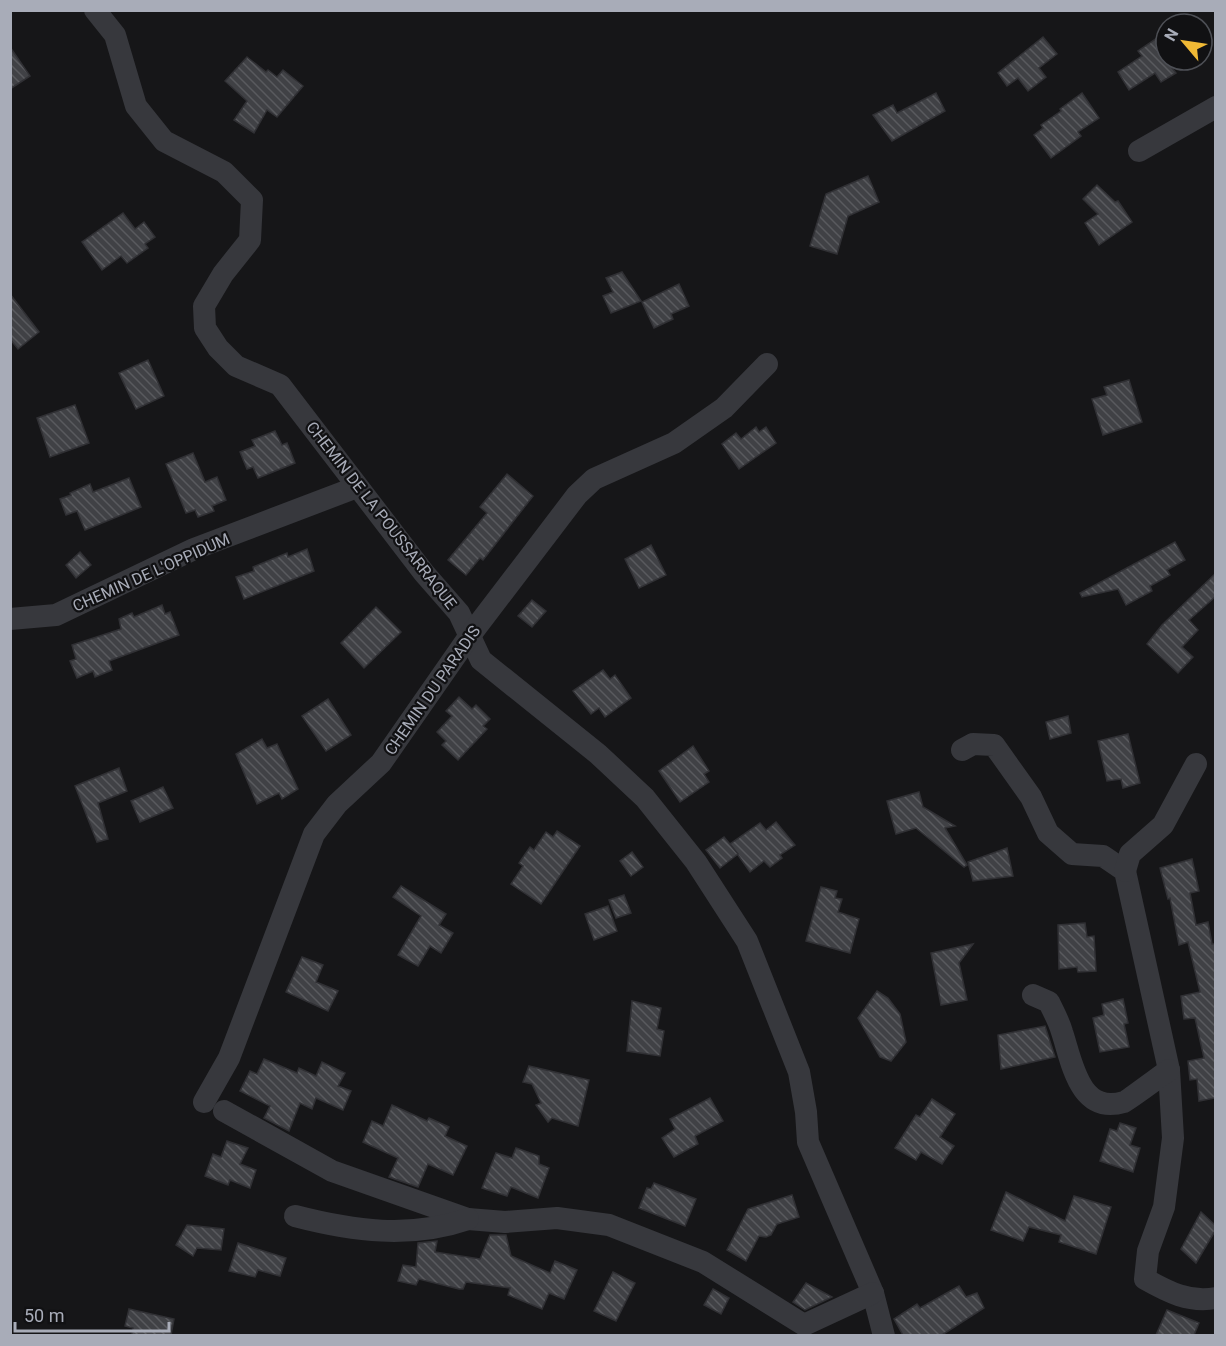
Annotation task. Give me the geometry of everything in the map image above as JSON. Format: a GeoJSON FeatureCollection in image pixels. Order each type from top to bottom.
{"type":"FeatureCollection","features":[{"type":"Feature","properties":{"kind":"street","name":"CHEMIN DE LA POUSSARRAQUE"},"geometry":{"type":"LineString","coordinates":[[95,10],[115,35],[136,106],[164,141],[224,172],[252,200],[250,240],[223,274],[204,306],[205,328],[218,348],[236,366],[280,385],[357,487],[459,613],[468,638],[481,660],[598,754],[645,798],[696,862],[747,941],[799,1072],[806,1112],[808,1142],[873,1293],[884,1335]]}},
{"type":"Feature","properties":{"kind":"street"},"geometry":{"type":"LineString","coordinates":[[1139,151],[1215,107]]}},
{"type":"Feature","properties":{"kind":"street","name":"CHEMIN DU PARADIS"},"geometry":{"type":"LineString","coordinates":[[468,1220],[332,1171],[214,1106],[229,1058],[314,834],[338,804],[381,763],[468,638],[577,495],[594,479],[674,443],[724,408],[767,364]]}},
{"type":"Feature","properties":{"kind":"street","name":"CHEMIN DE L'OPPIDUM"},"geometry":{"type":"LineString","coordinates":[[10,619],[56,615],[194,549],[357,487]]}},
{"type":"Feature","properties":{"kind":"street"},"geometry":{"type":"LineString","coordinates":[[962,750],[973,744],[994,745],[1031,797],[1048,833],[1072,854],[1103,856],[1125,872]]}},
{"type":"Feature","properties":{"kind":"street"},"geometry":{"type":"LineString","coordinates":[[1196,764],[1163,825],[1130,854],[1125,872],[1169,1070],[1173,1138],[1164,1207],[1148,1251],[1145,1279],[1172,1294],[1203,1300],[1215,1298]]}},
{"type":"Feature","properties":{"kind":"street"},"geometry":{"type":"LineString","coordinates":[[1033,995],[1049,1002],[1062,1029],[1072,1067],[1086,1094],[1104,1104],[1126,1102],[1140,1088],[1169,1070]]}},
{"type":"Feature","properties":{"kind":"street"},"geometry":{"type":"LineString","coordinates":[[295,1216],[337,1227],[393,1231],[438,1230],[468,1220],[505,1222],[557,1218],[609,1226],[703,1262],[804,1325],[873,1293]]}},
{"type":"Feature","properties":{"kind":"building"},"geometry":{"type":"Polygon","coordinates":[[[1043,37],[1057,54],[1039,68],[1046,77],[1028,91],[1018,78],[1007,86],[998,73],[1043,37]]]}},
{"type":"Feature","properties":{"kind":"building"},"geometry":{"type":"Polygon","coordinates":[[[1154,40],[1154,72],[1176,73],[1161,82],[1155,73],[1129,90],[1118,72],[1142,56],[1138,51],[1154,40]]]}},
{"type":"Feature","properties":{"kind":"building"},"geometry":{"type":"Polygon","coordinates":[[[10,47],[30,76],[10,89],[10,47]]]}},
{"type":"Feature","properties":{"kind":"building"},"geometry":{"type":"Polygon","coordinates":[[[247,57],[266,72],[268,70],[277,77],[283,70],[303,86],[277,117],[267,110],[254,133],[234,120],[247,101],[225,81],[247,57]]]}},
{"type":"Feature","properties":{"kind":"building"},"geometry":{"type":"Polygon","coordinates":[[[936,93],[945,111],[892,141],[873,115],[893,105],[897,113],[936,93]]]}},
{"type":"Feature","properties":{"kind":"building"},"geometry":{"type":"Polygon","coordinates":[[[1082,93],[1099,118],[1078,132],[1081,136],[1051,158],[1034,135],[1043,128],[1041,125],[1082,93]]]}},
{"type":"Feature","properties":{"kind":"building"},"geometry":{"type":"Polygon","coordinates":[[[868,176],[879,202],[848,216],[837,254],[810,246],[826,194],[868,176]]]}},
{"type":"Feature","properties":{"kind":"building"},"geometry":{"type":"Polygon","coordinates":[[[1097,185],[1115,202],[1118,201],[1132,222],[1099,245],[1085,223],[1098,214],[1083,199],[1097,185]]]}},
{"type":"Feature","properties":{"kind":"building"},"geometry":{"type":"Polygon","coordinates":[[[123,213],[135,229],[144,222],[155,237],[145,244],[148,248],[127,263],[121,256],[102,270],[82,242],[123,213]]]}},
{"type":"Feature","properties":{"kind":"building"},"geometry":{"type":"Polygon","coordinates":[[[622,272],[641,301],[611,313],[603,296],[613,292],[606,278],[622,272]]]}},
{"type":"Feature","properties":{"kind":"building"},"geometry":{"type":"Polygon","coordinates":[[[679,284],[689,306],[671,314],[673,319],[654,328],[642,302],[679,284]]]}},
{"type":"Feature","properties":{"kind":"building"},"geometry":{"type":"Polygon","coordinates":[[[10,294],[39,332],[18,349],[10,339],[10,294]]]}},
{"type":"Feature","properties":{"kind":"building"},"geometry":{"type":"Polygon","coordinates":[[[148,360],[164,396],[136,409],[119,373],[148,360]]]}},
{"type":"Feature","properties":{"kind":"building"},"geometry":{"type":"Polygon","coordinates":[[[1129,380],[1142,422],[1103,435],[1092,399],[1107,395],[1104,387],[1129,380]]]}},
{"type":"Feature","properties":{"kind":"building"},"geometry":{"type":"Polygon","coordinates":[[[75,405],[89,443],[50,457],[37,418],[75,405]]]}},
{"type":"Feature","properties":{"kind":"building"},"geometry":{"type":"Polygon","coordinates":[[[756,427],[759,432],[766,427],[776,443],[739,469],[722,444],[736,433],[741,439],[756,427]]]}},
{"type":"Feature","properties":{"kind":"building"},"geometry":{"type":"Polygon","coordinates":[[[275,431],[282,445],[287,443],[295,463],[258,478],[253,467],[247,469],[240,452],[255,446],[252,440],[275,431]]]}},
{"type":"Feature","properties":{"kind":"building"},"geometry":{"type":"Polygon","coordinates":[[[193,453],[205,482],[217,477],[226,500],[212,506],[214,511],[198,517],[195,510],[186,513],[166,464],[193,453]]]}},
{"type":"Feature","properties":{"kind":"building"},"geometry":{"type":"Polygon","coordinates":[[[507,474],[533,496],[483,560],[480,558],[466,575],[448,560],[487,513],[480,507],[507,474]]]}},
{"type":"Feature","properties":{"kind":"building"},"geometry":{"type":"Polygon","coordinates":[[[129,478],[141,507],[85,530],[77,511],[66,515],[60,499],[71,495],[70,493],[90,484],[93,492],[129,478]]]}},
{"type":"Feature","properties":{"kind":"building"},"geometry":{"type":"Polygon","coordinates":[[[1175,542],[1185,560],[1167,570],[1170,575],[1150,586],[1152,591],[1126,605],[1118,589],[1082,597],[1080,593],[1175,542]]]}},
{"type":"Feature","properties":{"kind":"building"},"geometry":{"type":"Polygon","coordinates":[[[651,545],[666,575],[639,588],[625,559],[651,545]]]}},
{"type":"Feature","properties":{"kind":"building"},"geometry":{"type":"Polygon","coordinates":[[[307,549],[314,571],[244,599],[236,577],[254,571],[253,567],[287,553],[288,557],[307,549]]]}},
{"type":"Feature","properties":{"kind":"building"},"geometry":{"type":"Polygon","coordinates":[[[80,552],[91,565],[76,578],[66,565],[80,552]]]}},
{"type":"Feature","properties":{"kind":"building"},"geometry":{"type":"Polygon","coordinates":[[[1215,574],[1215,597],[1189,620],[1198,630],[1182,647],[1193,657],[1178,673],[1147,644],[1162,625],[1215,574]]]}},
{"type":"Feature","properties":{"kind":"building"},"geometry":{"type":"Polygon","coordinates":[[[532,600],[546,611],[532,627],[518,616],[532,600]]]}},
{"type":"Feature","properties":{"kind":"building"},"geometry":{"type":"Polygon","coordinates":[[[162,605],[165,614],[170,612],[179,635],[109,661],[112,670],[95,677],[93,671],[77,678],[70,661],[76,659],[72,645],[121,629],[119,619],[132,613],[134,617],[162,605]]]}},
{"type":"Feature","properties":{"kind":"building"},"geometry":{"type":"Polygon","coordinates":[[[376,607],[401,632],[364,668],[341,643],[376,607]]]}},
{"type":"Feature","properties":{"kind":"building"},"geometry":{"type":"Polygon","coordinates":[[[603,670],[610,679],[615,675],[631,698],[605,717],[599,708],[591,714],[573,691],[603,670]]]}},
{"type":"Feature","properties":{"kind":"building"},"geometry":{"type":"Polygon","coordinates":[[[459,697],[472,709],[476,705],[490,719],[483,726],[487,729],[458,760],[442,745],[446,741],[437,732],[452,716],[446,711],[459,697]]]}},
{"type":"Feature","properties":{"kind":"building"},"geometry":{"type":"Polygon","coordinates":[[[328,699],[351,735],[326,751],[302,716],[328,699]]]}},
{"type":"Feature","properties":{"kind":"building"},"geometry":{"type":"Polygon","coordinates":[[[1068,716],[1071,733],[1050,739],[1046,722],[1068,716]]]}},
{"type":"Feature","properties":{"kind":"building"},"geometry":{"type":"Polygon","coordinates":[[[1128,734],[1140,783],[1123,788],[1121,779],[1107,781],[1098,741],[1128,734]]]}},
{"type":"Feature","properties":{"kind":"building"},"geometry":{"type":"Polygon","coordinates":[[[262,739],[267,748],[277,744],[298,789],[282,799],[279,793],[257,804],[236,754],[262,739]]]}},
{"type":"Feature","properties":{"kind":"building"},"geometry":{"type":"Polygon","coordinates":[[[693,746],[709,771],[704,774],[709,782],[680,802],[659,771],[693,746]]]}},
{"type":"Feature","properties":{"kind":"building"},"geometry":{"type":"Polygon","coordinates":[[[119,768],[127,791],[98,803],[108,839],[97,842],[75,786],[119,768]]]}},
{"type":"Feature","properties":{"kind":"building"},"geometry":{"type":"Polygon","coordinates":[[[163,787],[173,808],[140,822],[131,801],[163,787]]]}},
{"type":"Feature","properties":{"kind":"building"},"geometry":{"type":"Polygon","coordinates":[[[919,792],[923,807],[955,826],[945,828],[967,865],[964,867],[916,828],[896,834],[887,801],[919,792]]]}},
{"type":"Feature","properties":{"kind":"building"},"geometry":{"type":"Polygon","coordinates":[[[776,822],[795,845],[780,855],[782,858],[770,867],[764,861],[750,872],[730,844],[760,823],[766,830],[776,822]]]}},
{"type":"Feature","properties":{"kind":"building"},"geometry":{"type":"Polygon","coordinates":[[[557,831],[580,846],[541,904],[511,884],[523,866],[519,863],[530,847],[534,850],[546,832],[553,837],[557,831]]]}},
{"type":"Feature","properties":{"kind":"building"},"geometry":{"type":"Polygon","coordinates":[[[724,837],[738,854],[720,868],[706,850],[724,837]]]}},
{"type":"Feature","properties":{"kind":"building"},"geometry":{"type":"Polygon","coordinates":[[[1007,848],[1013,876],[973,881],[968,862],[1007,848]]]}},
{"type":"Feature","properties":{"kind":"building"},"geometry":{"type":"Polygon","coordinates":[[[632,852],[643,867],[631,876],[620,861],[632,852]]]}},
{"type":"Feature","properties":{"kind":"building"},"geometry":{"type":"Polygon","coordinates":[[[1192,859],[1199,891],[1190,893],[1196,925],[1208,922],[1212,944],[1215,944],[1215,1098],[1199,1101],[1197,1079],[1190,1080],[1188,1061],[1204,1058],[1195,1018],[1184,1019],[1181,996],[1200,992],[1188,942],[1179,945],[1170,898],[1168,899],[1160,868],[1192,859]]]}},
{"type":"Feature","properties":{"kind":"building"},"geometry":{"type":"Polygon","coordinates":[[[401,886],[446,914],[439,925],[453,933],[441,953],[430,946],[418,966],[398,955],[421,916],[393,897],[401,886]]]}},
{"type":"Feature","properties":{"kind":"building"},"geometry":{"type":"Polygon","coordinates":[[[821,887],[837,891],[835,898],[842,899],[838,912],[859,919],[850,953],[806,941],[821,887]]]}},
{"type":"Feature","properties":{"kind":"building"},"geometry":{"type":"Polygon","coordinates":[[[624,895],[631,913],[616,918],[609,900],[624,895]]]}},
{"type":"Feature","properties":{"kind":"building"},"geometry":{"type":"Polygon","coordinates":[[[608,906],[617,931],[594,940],[585,914],[608,906]]]}},
{"type":"Feature","properties":{"kind":"building"},"geometry":{"type":"Polygon","coordinates":[[[1085,923],[1087,937],[1094,936],[1096,971],[1078,972],[1077,967],[1059,969],[1058,925],[1085,923]]]}},
{"type":"Feature","properties":{"kind":"building"},"geometry":{"type":"Polygon","coordinates":[[[973,944],[959,963],[967,1000],[941,1005],[931,953],[973,944]]]}},
{"type":"Feature","properties":{"kind":"building"},"geometry":{"type":"Polygon","coordinates":[[[302,957],[323,965],[316,982],[338,991],[328,1011],[286,992],[302,957]]]}},
{"type":"Feature","properties":{"kind":"building"},"geometry":{"type":"Polygon","coordinates":[[[877,991],[888,998],[900,1014],[906,1042],[891,1061],[880,1057],[858,1018],[877,991]]]}},
{"type":"Feature","properties":{"kind":"building"},"geometry":{"type":"Polygon","coordinates":[[[1123,999],[1128,1023],[1124,1024],[1129,1047],[1100,1052],[1093,1018],[1104,1015],[1102,1004],[1123,999]]]}},
{"type":"Feature","properties":{"kind":"building"},"geometry":{"type":"Polygon","coordinates":[[[632,1001],[661,1008],[657,1029],[664,1031],[660,1056],[627,1051],[632,1001]]]}},
{"type":"Feature","properties":{"kind":"building"},"geometry":{"type":"Polygon","coordinates":[[[1045,1026],[1055,1057],[1001,1069],[998,1035],[1045,1026]]]}},
{"type":"Feature","properties":{"kind":"building"},"geometry":{"type":"Polygon","coordinates":[[[264,1059],[297,1073],[299,1068],[316,1076],[322,1062],[345,1073],[338,1086],[351,1091],[343,1110],[316,1098],[312,1109],[300,1103],[289,1131],[264,1118],[270,1106],[240,1091],[250,1071],[257,1074],[264,1059]]]}},
{"type":"Feature","properties":{"kind":"building"},"geometry":{"type":"Polygon","coordinates":[[[529,1066],[589,1080],[578,1126],[552,1118],[548,1122],[536,1105],[541,1103],[532,1084],[523,1082],[529,1066]]]}},
{"type":"Feature","properties":{"kind":"building"},"geometry":{"type":"Polygon","coordinates":[[[710,1098],[723,1121],[695,1136],[698,1144],[674,1157],[662,1138],[675,1129],[670,1119],[710,1098]]]}},
{"type":"Feature","properties":{"kind":"building"},"geometry":{"type":"Polygon","coordinates":[[[932,1099],[955,1114],[940,1137],[954,1146],[942,1164],[921,1152],[916,1160],[895,1148],[916,1115],[920,1117],[932,1099]]]}},
{"type":"Feature","properties":{"kind":"building"},"geometry":{"type":"Polygon","coordinates":[[[392,1105],[427,1121],[429,1118],[449,1127],[445,1136],[467,1146],[453,1175],[428,1164],[418,1187],[389,1177],[398,1158],[363,1142],[372,1121],[383,1126],[392,1105]]]}},
{"type":"Feature","properties":{"kind":"building"},"geometry":{"type":"Polygon","coordinates":[[[1120,1123],[1136,1128],[1130,1145],[1140,1148],[1133,1172],[1100,1161],[1110,1129],[1117,1131],[1120,1123]]]}},
{"type":"Feature","properties":{"kind":"building"},"geometry":{"type":"Polygon","coordinates":[[[227,1141],[248,1148],[240,1164],[256,1170],[250,1188],[230,1180],[228,1185],[205,1176],[213,1154],[221,1157],[227,1141]]]}},
{"type":"Feature","properties":{"kind":"building"},"geometry":{"type":"Polygon","coordinates":[[[516,1148],[539,1156],[539,1164],[549,1168],[538,1198],[511,1187],[507,1196],[482,1188],[496,1153],[512,1158],[516,1148]]]}},
{"type":"Feature","properties":{"kind":"building"},"geometry":{"type":"Polygon","coordinates":[[[654,1183],[696,1199],[685,1226],[639,1208],[647,1188],[651,1189],[654,1183]]]}},
{"type":"Feature","properties":{"kind":"building"},"geometry":{"type":"Polygon","coordinates":[[[1006,1192],[1065,1221],[1074,1196],[1111,1207],[1096,1254],[1059,1242],[1061,1235],[1029,1227],[1023,1241],[991,1230],[1006,1192]]]}},
{"type":"Feature","properties":{"kind":"building"},"geometry":{"type":"Polygon","coordinates":[[[792,1195],[799,1217],[777,1224],[771,1235],[759,1236],[746,1261],[727,1250],[748,1209],[792,1195]]]}},
{"type":"Feature","properties":{"kind":"building"},"geometry":{"type":"Polygon","coordinates":[[[1201,1212],[1215,1225],[1215,1231],[1196,1263],[1181,1249],[1201,1212]]]}},
{"type":"Feature","properties":{"kind":"building"},"geometry":{"type":"Polygon","coordinates":[[[187,1225],[224,1229],[221,1250],[197,1248],[193,1256],[176,1245],[187,1225]]]}},
{"type":"Feature","properties":{"kind":"building"},"geometry":{"type":"Polygon","coordinates":[[[490,1235],[506,1235],[511,1256],[550,1273],[555,1261],[577,1270],[564,1299],[549,1293],[542,1309],[508,1295],[510,1288],[466,1282],[463,1289],[459,1289],[419,1279],[416,1285],[398,1281],[403,1265],[416,1267],[418,1243],[437,1241],[435,1252],[480,1259],[490,1235]]]}},
{"type":"Feature","properties":{"kind":"building"},"geometry":{"type":"Polygon","coordinates":[[[238,1243],[286,1258],[280,1276],[258,1270],[255,1277],[229,1271],[238,1243]]]}},
{"type":"Feature","properties":{"kind":"building"},"geometry":{"type":"Polygon","coordinates":[[[613,1272],[635,1283],[616,1321],[594,1311],[613,1272]]]}},
{"type":"Feature","properties":{"kind":"building"},"geometry":{"type":"Polygon","coordinates":[[[806,1283],[832,1297],[805,1310],[793,1302],[806,1283]]]}},
{"type":"Feature","properties":{"kind":"building"},"geometry":{"type":"Polygon","coordinates":[[[959,1286],[966,1297],[977,1293],[984,1308],[942,1335],[903,1335],[894,1319],[917,1304],[920,1308],[959,1286]]]}},
{"type":"Feature","properties":{"kind":"building"},"geometry":{"type":"Polygon","coordinates":[[[713,1289],[729,1298],[721,1314],[704,1305],[713,1289]]]}},
{"type":"Feature","properties":{"kind":"building"},"geometry":{"type":"Polygon","coordinates":[[[129,1309],[174,1319],[171,1335],[132,1335],[133,1328],[125,1326],[129,1309]]]}},
{"type":"Feature","properties":{"kind":"building"},"geometry":{"type":"Polygon","coordinates":[[[1167,1310],[1199,1323],[1194,1335],[1156,1335],[1167,1310]]]}}]}
